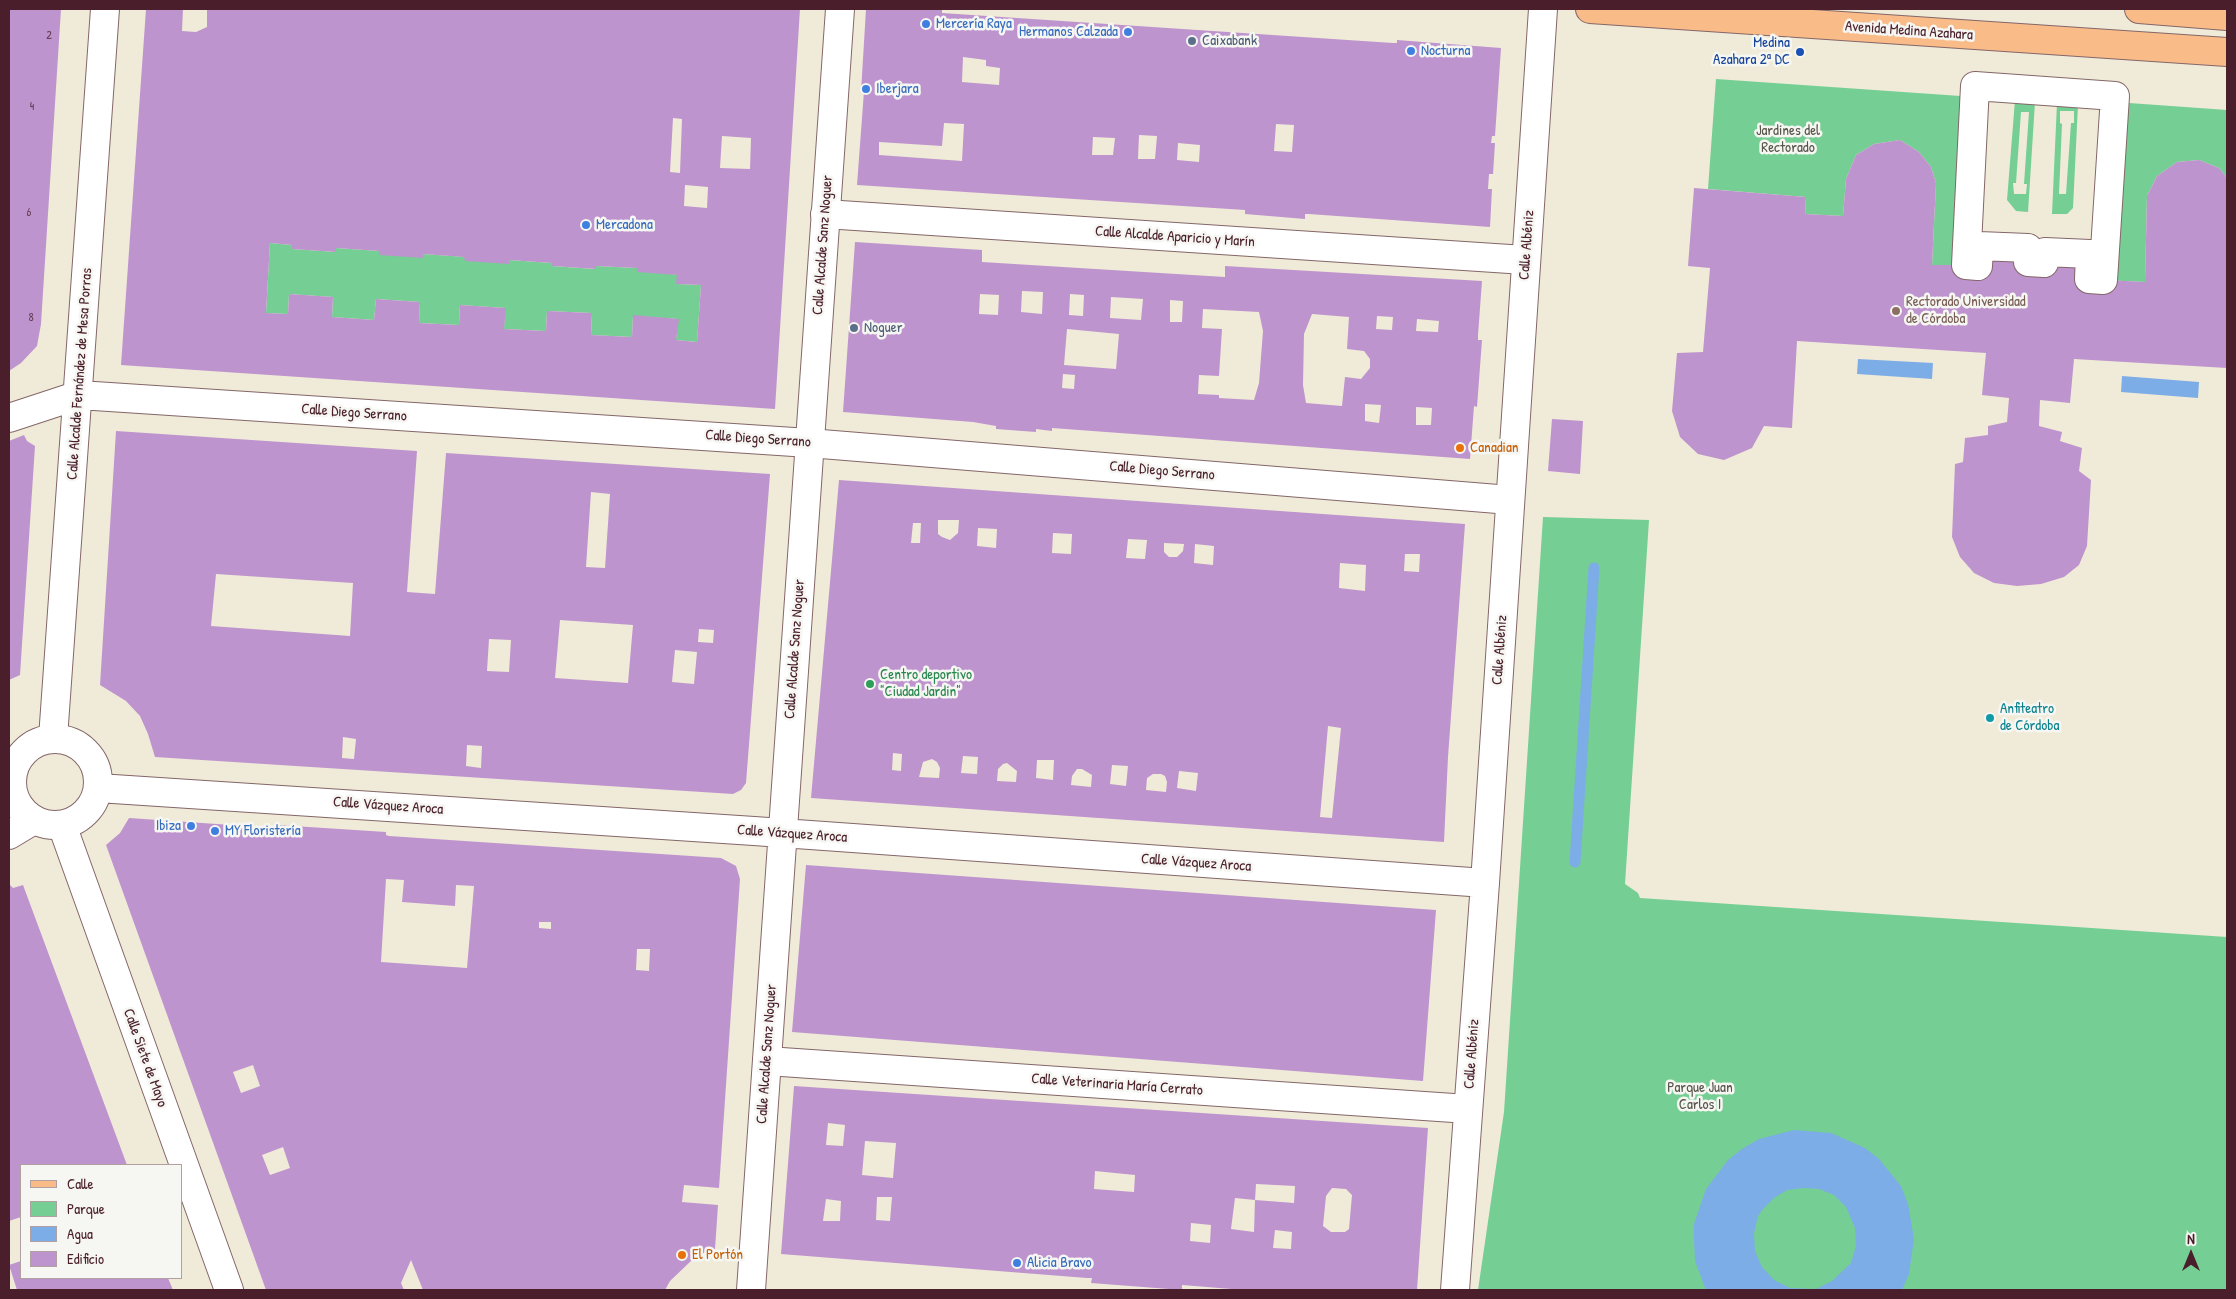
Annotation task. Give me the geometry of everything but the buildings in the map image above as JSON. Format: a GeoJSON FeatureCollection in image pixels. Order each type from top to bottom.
{"type":"FeatureCollection","features":[{"type":"Feature","properties":{"kind":"main road","name":"Avenida Medina Azahara"},"geometry":{"type":"LineString","coordinates":[[1590,9],[2227,52]]}},
{"type":"Feature","properties":{"kind":"main road"},"geometry":{"type":"LineString","coordinates":[[2139,9],[2227,16]]}},
{"type":"Feature","properties":{"kind":"street","name":"Calle Alcalde Fernández de Mesa Porras"},"geometry":{"type":"LineString","coordinates":[[53,738],[79,396],[105,9]]}},
{"type":"Feature","properties":{"kind":"street","name":"Calle Alcalde Sanz Noguer"},"geometry":{"type":"LineString","coordinates":[[751,1290],[840,9]]}},
{"type":"Feature","properties":{"kind":"street","name":"Calle Albéniz"},"geometry":{"type":"LineString","coordinates":[[1455,1290],[1485,883],[1525,260],[1544,9]]}},
{"type":"Feature","properties":{"kind":"street"},"geometry":{"type":"LineString","coordinates":[[1976,86],[2115,96],[2103,280],[2089,279],[2090,254],[2045,252],[2044,263],[2028,262],[2028,248],[1979,246],[1978,266],[1966,265],[1974,97],[1976,86]]}},
{"type":"Feature","properties":{"kind":"street","name":"Calle Alcalde Aparicio y Marín"},"geometry":{"type":"LineString","coordinates":[[825,214],[1525,260]]}},
{"type":"Feature","properties":{"kind":"street","name":"Calle Diego Serrano"},"geometry":{"type":"LineString","coordinates":[[9,418],[79,396],[809,443],[1510,500]]}},
{"type":"Feature","properties":{"kind":"street"},"geometry":{"type":"LineString","coordinates":[[53,738],[74,743],[91,757],[96,766],[98,788],[96,797],[86,812],[79,818],[62,825],[52,826],[34,820],[19,806],[14,797],[12,777],[19,758],[25,751],[43,740],[53,738]]}},
{"type":"Feature","properties":{"kind":"street","name":"Calle Vázquez Aroca"},"geometry":{"type":"LineString","coordinates":[[98,788],[782,833],[1485,883]]}},
{"type":"Feature","properties":{"kind":"street"},"geometry":{"type":"LineString","coordinates":[[9,836],[34,820]]}},
{"type":"Feature","properties":{"kind":"street","name":"Calle Siete de Mayo"},"geometry":{"type":"LineString","coordinates":[[62,825],[229,1290]]}},
{"type":"Feature","properties":{"kind":"street","name":"Calle Veterinaria María Cerrato"},"geometry":{"type":"LineString","coordinates":[[766,1062],[1468,1109]]}},
{"type":"Feature","properties":{"kind":"green space","name":"Jardines del Rectorado"},"geometry":{"type":"Polygon","coordinates":[[[1716,79],[1975,97],[1966,265],[1932,265],[1936,183],[1931,167],[1919,152],[1900,140],[1874,144],[1856,155],[1846,179],[1843,216],[1805,214],[1806,197],[1708,189],[1716,79]]]}},
{"type":"Feature","properties":{"kind":"green space"},"geometry":{"type":"Polygon","coordinates":[[[2015,100],[2035,102],[2028,212],[2016,211],[2007,200],[2015,100]],[[2021,112],[2016,183],[2013,183],[2014,194],[2026,194],[2027,184],[2024,184],[2029,112],[2021,112]]]}},
{"type":"Feature","properties":{"kind":"green space"},"geometry":{"type":"Polygon","coordinates":[[[2115,102],[2227,110],[2227,178],[2219,168],[2199,160],[2177,162],[2157,176],[2147,196],[2145,282],[2103,280],[2115,102]]]}},
{"type":"Feature","properties":{"kind":"green space"},"geometry":{"type":"Polygon","coordinates":[[[2057,103],[2078,105],[2073,208],[2067,214],[2052,214],[2057,103]],[[2060,111],[2060,123],[2062,124],[2059,194],[2066,194],[2071,123],[2074,123],[2074,111],[2060,111]]]}},
{"type":"Feature","properties":{"kind":"green space"},"geometry":{"type":"Polygon","coordinates":[[[270,243],[292,245],[292,249],[336,252],[336,248],[379,251],[379,255],[423,254],[552,263],[552,266],[595,269],[596,266],[637,268],[677,275],[677,284],[701,285],[697,342],[676,340],[678,319],[633,316],[632,337],[591,335],[592,313],[547,311],[546,331],[504,329],[505,308],[460,305],[459,325],[419,323],[420,302],[376,299],[374,320],[332,317],[333,297],[289,294],[288,314],[266,313],[270,243]]]}},
{"type":"Feature","properties":{"kind":"green space","name":"Parque Juan Carlos I"},"geometry":{"type":"Polygon","coordinates":[[[1543,517],[1649,520],[1625,884],[1638,893],[1640,898],[2227,937],[2227,1290],[1478,1290],[1504,1112],[1543,517]]]}},
{"type":"Feature","properties":{"kind":"water"},"geometry":{"type":"Polygon","coordinates":[[[1858,359],[1933,363],[1932,379],[1857,374],[1858,359]]]}},
{"type":"Feature","properties":{"kind":"water"},"geometry":{"type":"Polygon","coordinates":[[[2122,376],[2199,382],[2198,398],[2121,392],[2122,376]]]}},
{"type":"Feature","properties":{"kind":"water"},"geometry":{"type":"Polygon","coordinates":[[[1794,1130],[1831,1133],[1865,1148],[1879,1159],[1901,1186],[1908,1204],[1914,1239],[1909,1274],[1902,1290],[1706,1290],[1695,1261],[1694,1224],[1706,1189],[1728,1160],[1759,1139],[1794,1130]],[[1819,1189],[1787,1190],[1774,1198],[1758,1216],[1754,1233],[1755,1251],[1762,1267],[1774,1280],[1790,1288],[1816,1289],[1832,1281],[1851,1263],[1856,1246],[1855,1228],[1846,1207],[1834,1195],[1819,1189]]]}},
{"type":"Feature","properties":{"kind":"waterway"},"geometry":{"type":"LineString","coordinates":[[1575,862],[1594,568]]}},
{"type":"Feature","properties":{"kind":"place","name":"Mercería Raya"},"geometry":{"type":"Point","coordinates":[926,24]}},
{"type":"Feature","properties":{"kind":"place","name":"Hermanos Calzada"},"geometry":{"type":"Point","coordinates":[1128,32]}},
{"type":"Feature","properties":{"kind":"place","name":"Caixabank"},"geometry":{"type":"Point","coordinates":[1192,41]}},
{"type":"Feature","properties":{"kind":"place","name":"Nocturna"},"geometry":{"type":"Point","coordinates":[1411,51]}},
{"type":"Feature","properties":{"kind":"place","name":"Medina Azahara 2ª DC"},"geometry":{"type":"Point","coordinates":[1800,52]}},
{"type":"Feature","properties":{"kind":"place","name":"Iberjara"},"geometry":{"type":"Point","coordinates":[866,89]}},
{"type":"Feature","properties":{"kind":"place","name":"Mercadona"},"geometry":{"type":"Point","coordinates":[586,225]}},
{"type":"Feature","properties":{"kind":"place","name":"Rectorado Universidad de Córdoba"},"geometry":{"type":"Point","coordinates":[1896,311]}},
{"type":"Feature","properties":{"kind":"place","name":"Noguer"},"geometry":{"type":"Point","coordinates":[854,328]}},
{"type":"Feature","properties":{"kind":"place","name":"Canadian"},"geometry":{"type":"Point","coordinates":[1460,448]}},
{"type":"Feature","properties":{"kind":"place","name":"Centro deportivo \"Ciudad Jardin\""},"geometry":{"type":"Point","coordinates":[870,684]}},
{"type":"Feature","properties":{"kind":"place","name":"Anfiteatro de Córdoba"},"geometry":{"type":"Point","coordinates":[1990,718]}},
{"type":"Feature","properties":{"kind":"place","name":"Ibiza"},"geometry":{"type":"Point","coordinates":[191,826]}},
{"type":"Feature","properties":{"kind":"place","name":"MY Floristería"},"geometry":{"type":"Point","coordinates":[215,831]}},
{"type":"Feature","properties":{"kind":"place","name":"El Portón"},"geometry":{"type":"Point","coordinates":[682,1255]}},
{"type":"Feature","properties":{"kind":"place","name":"Alicia Bravo"},"geometry":{"type":"Point","coordinates":[1017,1263]}}]}
